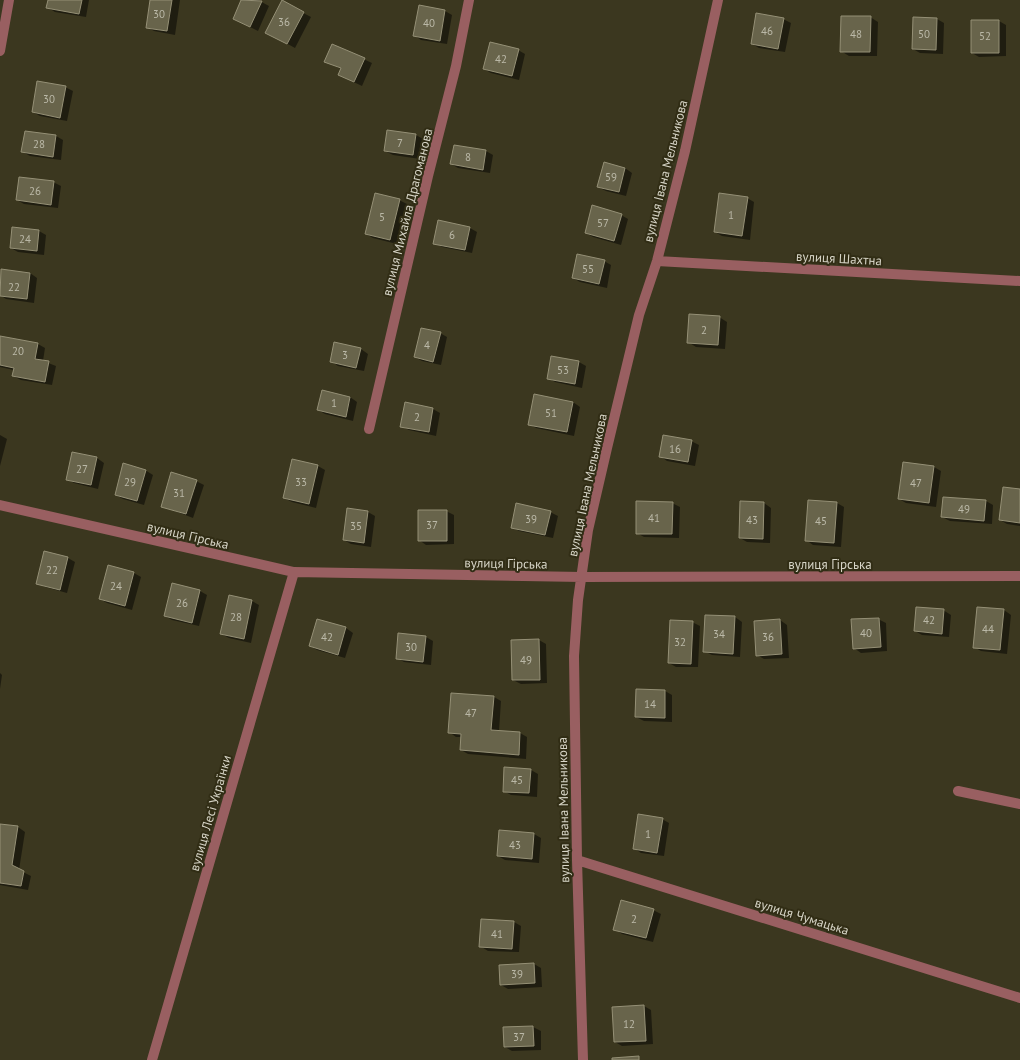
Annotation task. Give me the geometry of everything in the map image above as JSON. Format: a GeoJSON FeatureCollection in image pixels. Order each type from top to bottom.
{"type":"FeatureCollection","features":[{"type":"Feature","properties":{"kind":"street"},"geometry":{"type":"LineString","coordinates":[[0,51],[9,0]]}},
{"type":"Feature","properties":{"kind":"street","name":"вулиця Михайла Драгоманова"},"geometry":{"type":"LineString","coordinates":[[369,429],[428,176],[456,66],[469,0]]}},
{"type":"Feature","properties":{"kind":"street","name":"вулиця Івана Мельникова"},"geometry":{"type":"LineString","coordinates":[[584,1060],[577,860],[574,656],[578,600],[588,530],[607,448],[640,315],[685,151],[718,0]]}},
{"type":"Feature","properties":{"kind":"street","name":"вулиця Шахтна"},"geometry":{"type":"LineString","coordinates":[[656,261],[1020,281]]}},
{"type":"Feature","properties":{"kind":"street","name":"вулиця Гірська"},"geometry":{"type":"LineString","coordinates":[[0,504],[294,572],[582,577],[1020,576]]}},
{"type":"Feature","properties":{"kind":"street","name":"вулиця Лесі Українки"},"geometry":{"type":"LineString","coordinates":[[152,1060],[294,572]]}},
{"type":"Feature","properties":{"kind":"street"},"geometry":{"type":"LineString","coordinates":[[958,791],[1020,804]]}},
{"type":"Feature","properties":{"kind":"street","name":"вулиця Чумацька"},"geometry":{"type":"LineString","coordinates":[[577,860],[1020,998]]}},
{"type":"Feature","properties":{"kind":"building"},"geometry":{"type":"Polygon","coordinates":[[[48,0],[82,0],[79,14],[46,8],[48,0]]]}},
{"type":"Feature","properties":{"kind":"building"},"geometry":{"type":"Polygon","coordinates":[[[150,0],[172,0],[167,31],[146,28],[150,0]]]}},
{"type":"Feature","properties":{"kind":"building"},"geometry":{"type":"Polygon","coordinates":[[[241,0],[262,1],[250,27],[233,19],[241,0]]]}},
{"type":"Feature","properties":{"kind":"building"},"geometry":{"type":"Polygon","coordinates":[[[282,0],[304,12],[287,44],[265,33],[282,0]]]}},
{"type":"Feature","properties":{"kind":"building"},"geometry":{"type":"Polygon","coordinates":[[[419,5],[445,10],[440,41],[413,36],[419,5]]]}},
{"type":"Feature","properties":{"kind":"building"},"geometry":{"type":"Polygon","coordinates":[[[756,13],[784,18],[778,49],[751,44],[756,13]]]}},
{"type":"Feature","properties":{"kind":"building"},"geometry":{"type":"Polygon","coordinates":[[[841,16],[871,16],[870,52],[840,52],[841,16]]]}},
{"type":"Feature","properties":{"kind":"building"},"geometry":{"type":"Polygon","coordinates":[[[913,17],[937,18],[936,50],[912,49],[913,17]]]}},
{"type":"Feature","properties":{"kind":"building"},"geometry":{"type":"Polygon","coordinates":[[[971,20],[999,20],[999,53],[971,53],[971,20]]]}},
{"type":"Feature","properties":{"kind":"building"},"geometry":{"type":"Polygon","coordinates":[[[490,42],[519,49],[512,76],[483,69],[490,42]]]}},
{"type":"Feature","properties":{"kind":"building"},"geometry":{"type":"Polygon","coordinates":[[[332,44],[365,58],[354,82],[338,75],[341,68],[324,62],[332,44]]]}},
{"type":"Feature","properties":{"kind":"building"},"geometry":{"type":"Polygon","coordinates":[[[37,81],[66,86],[60,118],[32,112],[37,81]]]}},
{"type":"Feature","properties":{"kind":"building"},"geometry":{"type":"Polygon","coordinates":[[[387,130],[416,134],[413,155],[384,151],[387,130]]]}},
{"type":"Feature","properties":{"kind":"building"},"geometry":{"type":"Polygon","coordinates":[[[25,131],[56,135],[53,157],[21,152],[25,131]]]}},
{"type":"Feature","properties":{"kind":"building"},"geometry":{"type":"Polygon","coordinates":[[[454,145],[486,150],[483,170],[450,164],[454,145]]]}},
{"type":"Feature","properties":{"kind":"building"},"geometry":{"type":"Polygon","coordinates":[[[604,162],[625,168],[619,192],[597,187],[604,162]]]}},
{"type":"Feature","properties":{"kind":"building"},"geometry":{"type":"Polygon","coordinates":[[[19,177],[54,181],[51,205],[16,200],[19,177]]]}},
{"type":"Feature","properties":{"kind":"building"},"geometry":{"type":"Polygon","coordinates":[[[375,193],[400,199],[390,240],[365,234],[375,193]]]}},
{"type":"Feature","properties":{"kind":"building"},"geometry":{"type":"Polygon","coordinates":[[[719,193],[748,197],[742,236],[714,232],[719,193]]]}},
{"type":"Feature","properties":{"kind":"building"},"geometry":{"type":"Polygon","coordinates":[[[592,205],[622,214],[614,241],[585,233],[592,205]]]}},
{"type":"Feature","properties":{"kind":"building"},"geometry":{"type":"Polygon","coordinates":[[[438,220],[470,227],[465,250],[433,244],[438,220]]]}},
{"type":"Feature","properties":{"kind":"building"},"geometry":{"type":"Polygon","coordinates":[[[12,227],[39,230],[37,251],[10,248],[12,227]]]}},
{"type":"Feature","properties":{"kind":"building"},"geometry":{"type":"Polygon","coordinates":[[[577,254],[605,260],[599,284],[572,278],[577,254]]]}},
{"type":"Feature","properties":{"kind":"building"},"geometry":{"type":"Polygon","coordinates":[[[1,269],[30,273],[27,299],[0,296],[1,269]]]}},
{"type":"Feature","properties":{"kind":"building"},"geometry":{"type":"Polygon","coordinates":[[[689,314],[720,316],[718,345],[687,343],[689,314]]]}},
{"type":"Feature","properties":{"kind":"building"},"geometry":{"type":"Polygon","coordinates":[[[421,328],[441,332],[433,362],[414,357],[421,328]]]}},
{"type":"Feature","properties":{"kind":"building"},"geometry":{"type":"Polygon","coordinates":[[[0,336],[38,343],[35,359],[49,361],[45,382],[12,376],[14,368],[0,365],[0,336]]]}},
{"type":"Feature","properties":{"kind":"building"},"geometry":{"type":"Polygon","coordinates":[[[334,342],[361,348],[356,368],[330,362],[334,342]]]}},
{"type":"Feature","properties":{"kind":"building"},"geometry":{"type":"Polygon","coordinates":[[[551,356],[579,361],[575,384],[547,379],[551,356]]]}},
{"type":"Feature","properties":{"kind":"building"},"geometry":{"type":"Polygon","coordinates":[[[322,390],[350,397],[346,417],[317,410],[322,390]]]}},
{"type":"Feature","properties":{"kind":"building"},"geometry":{"type":"Polygon","coordinates":[[[534,394],[573,402],[567,432],[528,425],[534,394]]]}},
{"type":"Feature","properties":{"kind":"building"},"geometry":{"type":"Polygon","coordinates":[[[405,402],[433,408],[429,432],[400,427],[405,402]]]}},
{"type":"Feature","properties":{"kind":"building"},"geometry":{"type":"Polygon","coordinates":[[[663,435],[692,440],[688,462],[659,457],[663,435]]]}},
{"type":"Feature","properties":{"kind":"building"},"geometry":{"type":"Polygon","coordinates":[[[72,452],[97,457],[91,485],[66,480],[72,452]]]}},
{"type":"Feature","properties":{"kind":"building"},"geometry":{"type":"Polygon","coordinates":[[[292,459],[318,465],[309,504],[283,498],[292,459]]]}},
{"type":"Feature","properties":{"kind":"building"},"geometry":{"type":"Polygon","coordinates":[[[903,462],[934,466],[929,503],[898,499],[903,462]]]}},
{"type":"Feature","properties":{"kind":"building"},"geometry":{"type":"Polygon","coordinates":[[[123,463],[146,470],[137,501],[115,495],[123,463]]]}},
{"type":"Feature","properties":{"kind":"building"},"geometry":{"type":"Polygon","coordinates":[[[171,472],[197,480],[186,514],[161,507],[171,472]]]}},
{"type":"Feature","properties":{"kind":"building"},"geometry":{"type":"Polygon","coordinates":[[[1003,487],[1020,489],[1020,523],[999,520],[1003,487]]]}},
{"type":"Feature","properties":{"kind":"building"},"geometry":{"type":"Polygon","coordinates":[[[943,497],[986,500],[984,521],[941,517],[943,497]]]}},
{"type":"Feature","properties":{"kind":"building"},"geometry":{"type":"Polygon","coordinates":[[[808,500],[837,502],[834,543],[805,541],[808,500]]]}},
{"type":"Feature","properties":{"kind":"building"},"geometry":{"type":"Polygon","coordinates":[[[636,501],[673,502],[672,534],[636,534],[636,501]]]}},
{"type":"Feature","properties":{"kind":"building"},"geometry":{"type":"Polygon","coordinates":[[[740,501],[764,502],[763,539],[739,538],[740,501]]]}},
{"type":"Feature","properties":{"kind":"building"},"geometry":{"type":"Polygon","coordinates":[[[516,503],[551,511],[545,535],[511,528],[516,503]]]}},
{"type":"Feature","properties":{"kind":"building"},"geometry":{"type":"Polygon","coordinates":[[[347,508],[368,511],[364,543],[343,540],[347,508]]]}},
{"type":"Feature","properties":{"kind":"building"},"geometry":{"type":"Polygon","coordinates":[[[418,510],[447,510],[447,541],[418,541],[418,510]]]}},
{"type":"Feature","properties":{"kind":"building"},"geometry":{"type":"Polygon","coordinates":[[[44,551],[68,557],[60,590],[36,584],[44,551]]]}},
{"type":"Feature","properties":{"kind":"building"},"geometry":{"type":"Polygon","coordinates":[[[108,565],[134,572],[125,606],[99,599],[108,565]]]}},
{"type":"Feature","properties":{"kind":"building"},"geometry":{"type":"Polygon","coordinates":[[[172,583],[200,590],[192,623],[164,616],[172,583]]]}},
{"type":"Feature","properties":{"kind":"building"},"geometry":{"type":"Polygon","coordinates":[[[229,595],[252,600],[244,639],[220,634],[229,595]]]}},
{"type":"Feature","properties":{"kind":"building"},"geometry":{"type":"Polygon","coordinates":[[[916,607],[944,609],[942,634],[914,631],[916,607]]]}},
{"type":"Feature","properties":{"kind":"building"},"geometry":{"type":"Polygon","coordinates":[[[977,607],[1004,609],[1000,650],[973,648],[977,607]]]}},
{"type":"Feature","properties":{"kind":"building"},"geometry":{"type":"Polygon","coordinates":[[[705,615],[735,616],[733,654],[703,652],[705,615]]]}},
{"type":"Feature","properties":{"kind":"building"},"geometry":{"type":"Polygon","coordinates":[[[879,618],[881,647],[853,649],[851,619],[879,618]]]}},
{"type":"Feature","properties":{"kind":"building"},"geometry":{"type":"Polygon","coordinates":[[[317,619],[346,627],[338,655],[309,646],[317,619]]]}},
{"type":"Feature","properties":{"kind":"building"},"geometry":{"type":"Polygon","coordinates":[[[780,619],[782,654],[756,656],[754,621],[780,619]]]}},
{"type":"Feature","properties":{"kind":"building"},"geometry":{"type":"Polygon","coordinates":[[[670,620],[693,621],[691,664],[668,663],[670,620]]]}},
{"type":"Feature","properties":{"kind":"building"},"geometry":{"type":"Polygon","coordinates":[[[398,633],[426,636],[423,662],[396,659],[398,633]]]}},
{"type":"Feature","properties":{"kind":"building"},"geometry":{"type":"Polygon","coordinates":[[[539,639],[540,680],[512,680],[511,640],[539,639]]]}},
{"type":"Feature","properties":{"kind":"building"},"geometry":{"type":"Polygon","coordinates":[[[636,689],[665,690],[665,718],[635,717],[636,689]]]}},
{"type":"Feature","properties":{"kind":"building"},"geometry":{"type":"Polygon","coordinates":[[[451,693],[494,696],[491,730],[520,732],[519,755],[460,750],[461,734],[448,733],[451,693]]]}},
{"type":"Feature","properties":{"kind":"building"},"geometry":{"type":"Polygon","coordinates":[[[504,767],[531,769],[529,793],[503,792],[504,767]]]}},
{"type":"Feature","properties":{"kind":"building"},"geometry":{"type":"Polygon","coordinates":[[[638,814],[663,818],[657,853],[633,849],[638,814]]]}},
{"type":"Feature","properties":{"kind":"building"},"geometry":{"type":"Polygon","coordinates":[[[0,824],[18,826],[12,865],[24,871],[21,886],[0,883],[0,824]]]}},
{"type":"Feature","properties":{"kind":"building"},"geometry":{"type":"Polygon","coordinates":[[[499,830],[534,833],[532,859],[497,856],[499,830]]]}},
{"type":"Feature","properties":{"kind":"building"},"geometry":{"type":"Polygon","coordinates":[[[621,900],[654,909],[646,938],[613,930],[621,900]]]}},
{"type":"Feature","properties":{"kind":"building"},"geometry":{"type":"Polygon","coordinates":[[[481,919],[514,921],[512,949],[479,947],[481,919]]]}},
{"type":"Feature","properties":{"kind":"building"},"geometry":{"type":"Polygon","coordinates":[[[534,963],[535,983],[500,985],[499,965],[534,963]]]}},
{"type":"Feature","properties":{"kind":"building"},"geometry":{"type":"Polygon","coordinates":[[[644,1005],[646,1041],[614,1042],[612,1007],[644,1005]]]}},
{"type":"Feature","properties":{"kind":"building"},"geometry":{"type":"Polygon","coordinates":[[[533,1026],[534,1046],[504,1047],[503,1027],[533,1026]]]}},
{"type":"Feature","properties":{"kind":"building"},"geometry":{"type":"Polygon","coordinates":[[[639,1056],[639,1060],[612,1060],[612,1058],[639,1056]]]}}]}
